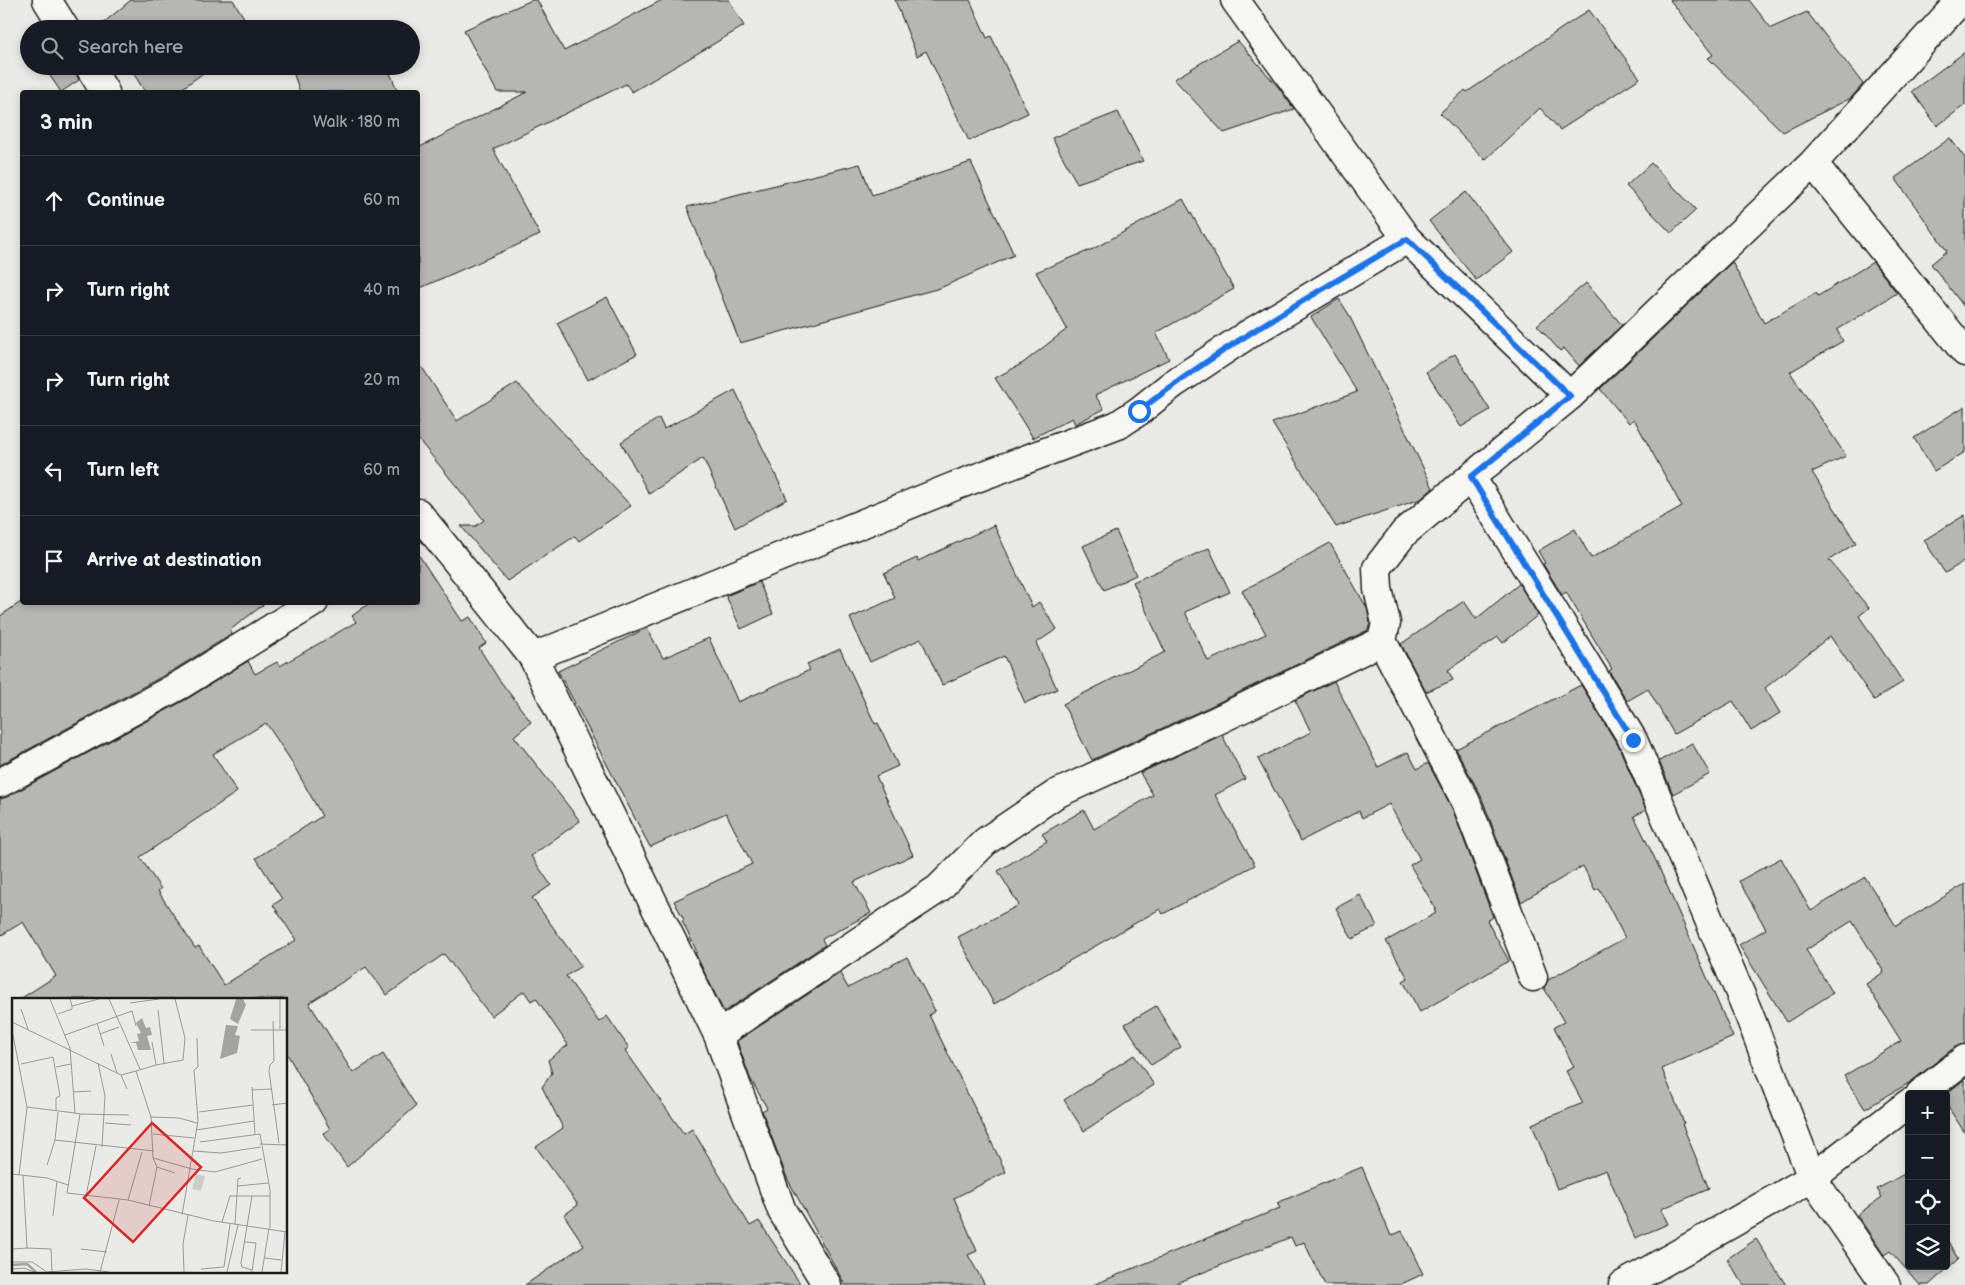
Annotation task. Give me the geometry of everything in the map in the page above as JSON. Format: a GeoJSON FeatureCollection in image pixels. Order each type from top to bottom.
{"type":"FeatureCollection","features":[{"type":"Feature","properties":{"kind":"street"},"geometry":{"type":"LineString","coordinates":[[1235,0],[1407,239],[1570,396]]}},
{"type":"Feature","properties":{"kind":"street"},"geometry":{"type":"LineString","coordinates":[[1534,977],[1466,802],[1382,641],[1386,623],[1378,589],[1377,568],[1404,533],[1570,396],[1813,163],[1961,0]]}},
{"type":"Feature","properties":{"kind":"street"},"geometry":{"type":"LineString","coordinates":[[52,2],[61,20]]}},
{"type":"Feature","properties":{"kind":"street"},"geometry":{"type":"LineString","coordinates":[[95,75],[104,90]]}},
{"type":"Feature","properties":{"kind":"street"},"geometry":{"type":"LineString","coordinates":[[1813,163],[1965,352]]}},
{"type":"Feature","properties":{"kind":"street"},"geometry":{"type":"LineString","coordinates":[[533,657],[955,486],[1118,425],[1173,384],[1247,335],[1407,239]]}},
{"type":"Feature","properties":{"kind":"street"},"geometry":{"type":"LineString","coordinates":[[1471,477],[1633,740],[1748,1012],[1812,1178],[1886,1285]]}},
{"type":"Feature","properties":{"kind":"street"},"geometry":{"type":"LineString","coordinates":[[422,528],[533,657],[718,1036],[782,1211],[827,1285]]}},
{"type":"Feature","properties":{"kind":"street"},"geometry":{"type":"LineString","coordinates":[[0,783],[180,685],[309,605]]}},
{"type":"Feature","properties":{"kind":"street"},"geometry":{"type":"LineString","coordinates":[[718,1036],[938,889],[986,841],[1056,794],[1216,721],[1382,641]]}},
{"type":"Feature","properties":{"kind":"street"},"geometry":{"type":"LineString","coordinates":[[1925,1090],[1965,1059]]}},
{"type":"Feature","properties":{"kind":"street"},"geometry":{"type":"LineString","coordinates":[[1623,1285],[1812,1178],[1905,1106]]}},
{"type":"Feature","properties":{"kind":"building"},"geometry":{"type":"Polygon","coordinates":[[[131,0],[233,0],[245,20],[107,20],[131,0]]]}},
{"type":"Feature","properties":{"kind":"building"},"geometry":{"type":"Polygon","coordinates":[[[532,0],[537,0],[564,51],[662,0],[729,0],[744,26],[632,92],[626,84],[493,149],[540,235],[420,288],[420,147],[527,92],[497,92],[464,30],[532,0]]]}},
{"type":"Feature","properties":{"kind":"building"},"geometry":{"type":"Polygon","coordinates":[[[895,0],[970,0],[987,38],[991,36],[1028,113],[969,141],[926,51],[917,56],[895,0]]]}},
{"type":"Feature","properties":{"kind":"building"},"geometry":{"type":"Polygon","coordinates":[[[1670,0],[1749,0],[1771,28],[1807,12],[1863,84],[1851,98],[1783,132],[1708,58],[1713,55],[1670,0]]]}},
{"type":"Feature","properties":{"kind":"building"},"geometry":{"type":"Polygon","coordinates":[[[1589,10],[1640,78],[1560,130],[1540,108],[1485,160],[1440,113],[1465,90],[1467,92],[1589,10]]]}},
{"type":"Feature","properties":{"kind":"building"},"geometry":{"type":"Polygon","coordinates":[[[1238,41],[1279,88],[1294,109],[1224,133],[1174,79],[1238,41]]]}},
{"type":"Feature","properties":{"kind":"building"},"geometry":{"type":"Polygon","coordinates":[[[1965,52],[1965,105],[1937,126],[1912,91],[1965,52]]]}},
{"type":"Feature","properties":{"kind":"building"},"geometry":{"type":"Polygon","coordinates":[[[49,75],[77,75],[79,80],[64,90],[60,90],[49,75]]]}},
{"type":"Feature","properties":{"kind":"building"},"geometry":{"type":"Polygon","coordinates":[[[135,75],[201,75],[180,90],[144,90],[135,75]]]}},
{"type":"Feature","properties":{"kind":"building"},"geometry":{"type":"Polygon","coordinates":[[[294,75],[391,75],[397,90],[299,90],[294,75]]]}},
{"type":"Feature","properties":{"kind":"building"},"geometry":{"type":"Polygon","coordinates":[[[1118,112],[1143,161],[1077,183],[1052,138],[1118,112]]]}},
{"type":"Feature","properties":{"kind":"building"},"geometry":{"type":"Polygon","coordinates":[[[1950,138],[1965,158],[1965,308],[1931,264],[1947,251],[1895,178],[1950,138]]]}},
{"type":"Feature","properties":{"kind":"building"},"geometry":{"type":"Polygon","coordinates":[[[971,162],[1014,255],[940,288],[740,343],[687,207],[860,164],[872,195],[971,162]]]}},
{"type":"Feature","properties":{"kind":"building"},"geometry":{"type":"Polygon","coordinates":[[[1651,163],[1696,210],[1671,233],[1626,186],[1651,163]]]}},
{"type":"Feature","properties":{"kind":"building"},"geometry":{"type":"Polygon","coordinates":[[[1466,192],[1513,252],[1476,280],[1429,221],[1466,192]]]}},
{"type":"Feature","properties":{"kind":"building"},"geometry":{"type":"Polygon","coordinates":[[[1183,199],[1234,289],[1156,333],[1169,359],[1095,395],[1104,409],[1075,424],[1072,418],[1033,438],[995,378],[1023,363],[1067,329],[1036,272],[1093,249],[1183,199]]]}},
{"type":"Feature","properties":{"kind":"building"},"geometry":{"type":"Polygon","coordinates":[[[1732,262],[1764,323],[1816,293],[1818,296],[1873,262],[1897,293],[1837,330],[1843,341],[1790,372],[1846,456],[1812,472],[1856,543],[1829,560],[1869,608],[1859,616],[1903,682],[1874,700],[1830,636],[1765,688],[1780,713],[1751,731],[1733,701],[1674,734],[1648,689],[1627,701],[1609,671],[1612,669],[1566,592],[1562,595],[1543,564],[1545,563],[1538,551],[1575,529],[1591,558],[1682,507],[1634,419],[1629,423],[1600,389],[1732,262]]]}},
{"type":"Feature","properties":{"kind":"building"},"geometry":{"type":"Polygon","coordinates":[[[1586,283],[1622,325],[1579,366],[1564,348],[1560,351],[1537,325],[1586,283]]]}},
{"type":"Feature","properties":{"kind":"building"},"geometry":{"type":"Polygon","coordinates":[[[607,297],[637,354],[588,380],[557,323],[607,297]]]}},
{"type":"Feature","properties":{"kind":"building"},"geometry":{"type":"Polygon","coordinates":[[[1339,299],[1348,313],[1433,488],[1421,499],[1336,527],[1272,423],[1357,392],[1311,317],[1339,299]]]}},
{"type":"Feature","properties":{"kind":"building"},"geometry":{"type":"Polygon","coordinates":[[[1455,354],[1490,410],[1461,427],[1426,372],[1455,354]]]}},
{"type":"Feature","properties":{"kind":"building"},"geometry":{"type":"Polygon","coordinates":[[[420,364],[457,421],[517,383],[631,506],[579,541],[575,536],[507,581],[461,526],[476,526],[484,520],[420,441],[420,364]]]}},
{"type":"Feature","properties":{"kind":"building"},"geometry":{"type":"Polygon","coordinates":[[[735,390],[787,499],[735,528],[703,458],[649,494],[621,442],[659,418],[664,429],[735,390]]]}},
{"type":"Feature","properties":{"kind":"building"},"geometry":{"type":"Polygon","coordinates":[[[1965,406],[1965,452],[1934,471],[1914,438],[1965,406]]]}},
{"type":"Feature","properties":{"kind":"building"},"geometry":{"type":"Polygon","coordinates":[[[1965,515],[1965,561],[1945,573],[1924,540],[1965,515]]]}},
{"type":"Feature","properties":{"kind":"building"},"geometry":{"type":"Polygon","coordinates":[[[994,525],[1032,607],[1039,602],[1057,629],[1036,643],[1057,689],[1025,703],[1004,656],[942,685],[921,639],[870,662],[850,618],[895,598],[884,573],[917,558],[918,561],[994,525]]]}},
{"type":"Feature","properties":{"kind":"building"},"geometry":{"type":"Polygon","coordinates":[[[1116,531],[1136,575],[1104,590],[1083,546],[1116,531]]]}},
{"type":"Feature","properties":{"kind":"building"},"geometry":{"type":"Polygon","coordinates":[[[1330,543],[1367,608],[1370,623],[1368,630],[1209,707],[1092,760],[1063,704],[1165,652],[1133,582],[1209,548],[1230,592],[1185,612],[1208,661],[1266,634],[1242,591],[1330,543]]]}},
{"type":"Feature","properties":{"kind":"building"},"geometry":{"type":"Polygon","coordinates":[[[420,557],[462,621],[470,617],[486,643],[479,648],[498,678],[531,722],[514,736],[580,821],[531,856],[551,885],[532,898],[581,966],[566,976],[599,1022],[607,1016],[629,1048],[625,1050],[684,1134],[692,1129],[750,1226],[759,1221],[801,1285],[525,1285],[584,1245],[564,1215],[578,1205],[536,1147],[563,1128],[542,1087],[552,1073],[548,1060],[568,1045],[536,998],[531,1001],[524,991],[491,1016],[444,954],[387,995],[366,967],[309,1003],[353,1073],[383,1054],[416,1106],[347,1167],[323,1133],[330,1129],[288,1056],[288,998],[22,998],[56,976],[23,922],[0,936],[0,799],[7,797],[187,699],[248,661],[255,674],[277,662],[280,666],[356,622],[352,616],[367,605],[420,605],[420,557]],[[266,723],[213,754],[237,792],[140,857],[161,889],[158,891],[195,948],[199,946],[224,985],[296,940],[273,905],[282,899],[256,858],[322,816],[290,759],[266,723]]]}},
{"type":"Feature","properties":{"kind":"building"},"geometry":{"type":"Polygon","coordinates":[[[759,582],[773,614],[741,629],[726,596],[759,582]]]}},
{"type":"Feature","properties":{"kind":"building"},"geometry":{"type":"Polygon","coordinates":[[[1519,584],[1538,615],[1503,643],[1498,637],[1448,670],[1453,680],[1426,692],[1401,644],[1464,601],[1476,619],[1519,584]]]}},
{"type":"Feature","properties":{"kind":"building"},"geometry":{"type":"Polygon","coordinates":[[[20,603],[20,605],[263,605],[230,630],[232,634],[172,671],[0,765],[0,616],[20,603]]]}},
{"type":"Feature","properties":{"kind":"building"},"geometry":{"type":"Polygon","coordinates":[[[647,628],[663,658],[709,638],[738,702],[810,670],[807,664],[840,649],[875,724],[878,723],[898,766],[876,776],[913,855],[854,882],[871,913],[822,939],[825,945],[724,1012],[695,953],[697,952],[674,901],[752,864],[726,813],[650,847],[558,671],[647,628]]]}},
{"type":"Feature","properties":{"kind":"building"},"geometry":{"type":"Polygon","coordinates":[[[1334,681],[1378,767],[1408,752],[1417,769],[1428,763],[1452,808],[1493,917],[1487,921],[1509,961],[1420,1012],[1403,981],[1408,978],[1386,941],[1436,913],[1434,910],[1436,909],[1410,865],[1420,859],[1389,804],[1362,818],[1359,811],[1301,841],[1258,759],[1311,732],[1295,700],[1334,681]]]}},
{"type":"Feature","properties":{"kind":"building"},"geometry":{"type":"Polygon","coordinates":[[[1581,685],[1619,747],[1646,810],[1634,816],[1657,863],[1733,1037],[1662,1069],[1709,1189],[1661,1209],[1668,1224],[1635,1238],[1606,1170],[1557,1189],[1532,1124],[1583,1103],[1566,1071],[1574,1067],[1554,1027],[1564,1022],[1544,988],[1548,980],[1625,938],[1599,888],[1595,890],[1583,866],[1521,902],[1481,796],[1456,749],[1581,685]]]}},
{"type":"Feature","properties":{"kind":"building"},"geometry":{"type":"Polygon","coordinates":[[[1222,735],[1245,779],[1215,795],[1255,865],[1163,914],[1160,909],[994,1004],[958,937],[1019,905],[998,871],[1047,841],[1042,834],[1084,810],[1094,829],[1153,795],[1140,773],[1222,735]]]}},
{"type":"Feature","properties":{"kind":"building"},"geometry":{"type":"Polygon","coordinates":[[[1692,743],[1710,774],[1673,794],[1659,761],[1692,743]]]}},
{"type":"Feature","properties":{"kind":"building"},"geometry":{"type":"Polygon","coordinates":[[[1781,858],[1811,911],[1865,877],[1896,926],[1965,884],[1965,1044],[1955,1047],[1912,1081],[1865,1109],[1844,1076],[1901,1041],[1866,984],[1884,972],[1852,921],[1806,950],[1833,993],[1787,1022],[1739,945],[1766,929],[1739,881],[1781,858]]]}},
{"type":"Feature","properties":{"kind":"building"},"geometry":{"type":"Polygon","coordinates":[[[1360,895],[1377,926],[1352,939],[1336,908],[1360,895]]]}},
{"type":"Feature","properties":{"kind":"building"},"geometry":{"type":"Polygon","coordinates":[[[907,957],[935,1011],[929,1015],[1006,1172],[954,1198],[977,1251],[968,1255],[985,1285],[845,1285],[787,1178],[762,1111],[767,1108],[750,1078],[737,1041],[840,973],[848,988],[907,957]]]}},
{"type":"Feature","properties":{"kind":"building"},"geometry":{"type":"Polygon","coordinates":[[[1156,1006],[1181,1047],[1151,1065],[1125,1024],[1156,1006]]]}},
{"type":"Feature","properties":{"kind":"building"},"geometry":{"type":"Polygon","coordinates":[[[1134,1055],[1154,1085],[1084,1131],[1064,1100],[1134,1055]]]}},
{"type":"Feature","properties":{"kind":"building"},"geometry":{"type":"Polygon","coordinates":[[[1965,1079],[1965,1133],[1950,1110],[1950,1091],[1965,1079]]]}},
{"type":"Feature","properties":{"kind":"building"},"geometry":{"type":"Polygon","coordinates":[[[1362,1167],[1391,1236],[1402,1231],[1423,1274],[1399,1285],[1325,1285],[1304,1242],[1295,1246],[1291,1237],[1172,1285],[1093,1285],[1280,1208],[1277,1203],[1362,1167]]]}},
{"type":"Feature","properties":{"kind":"building"},"geometry":{"type":"Polygon","coordinates":[[[1905,1174],[1905,1268],[1890,1251],[1884,1255],[1857,1215],[1882,1197],[1877,1189],[1905,1174]]]}},
{"type":"Feature","properties":{"kind":"building"},"geometry":{"type":"Polygon","coordinates":[[[1756,1239],[1786,1285],[1744,1285],[1727,1259],[1756,1239]]]}},
{"type":"Feature","properties":{"kind":"building"},"geometry":{"type":"Polygon","coordinates":[[[1950,1245],[1958,1259],[1950,1266],[1950,1245]]]}},
{"type":"Feature","properties":{"kind":"building"},"geometry":{"type":"Polygon","coordinates":[[[1907,1270],[1946,1270],[1929,1285],[1920,1285],[1907,1270]]]}},
{"type":"Feature","properties":{"kind":"route"},"geometry":{"type":"LineString","coordinates":[[1139,411],[1173,384],[1247,335],[1407,239],[1570,396],[1471,477],[1633,740]]}}]}
